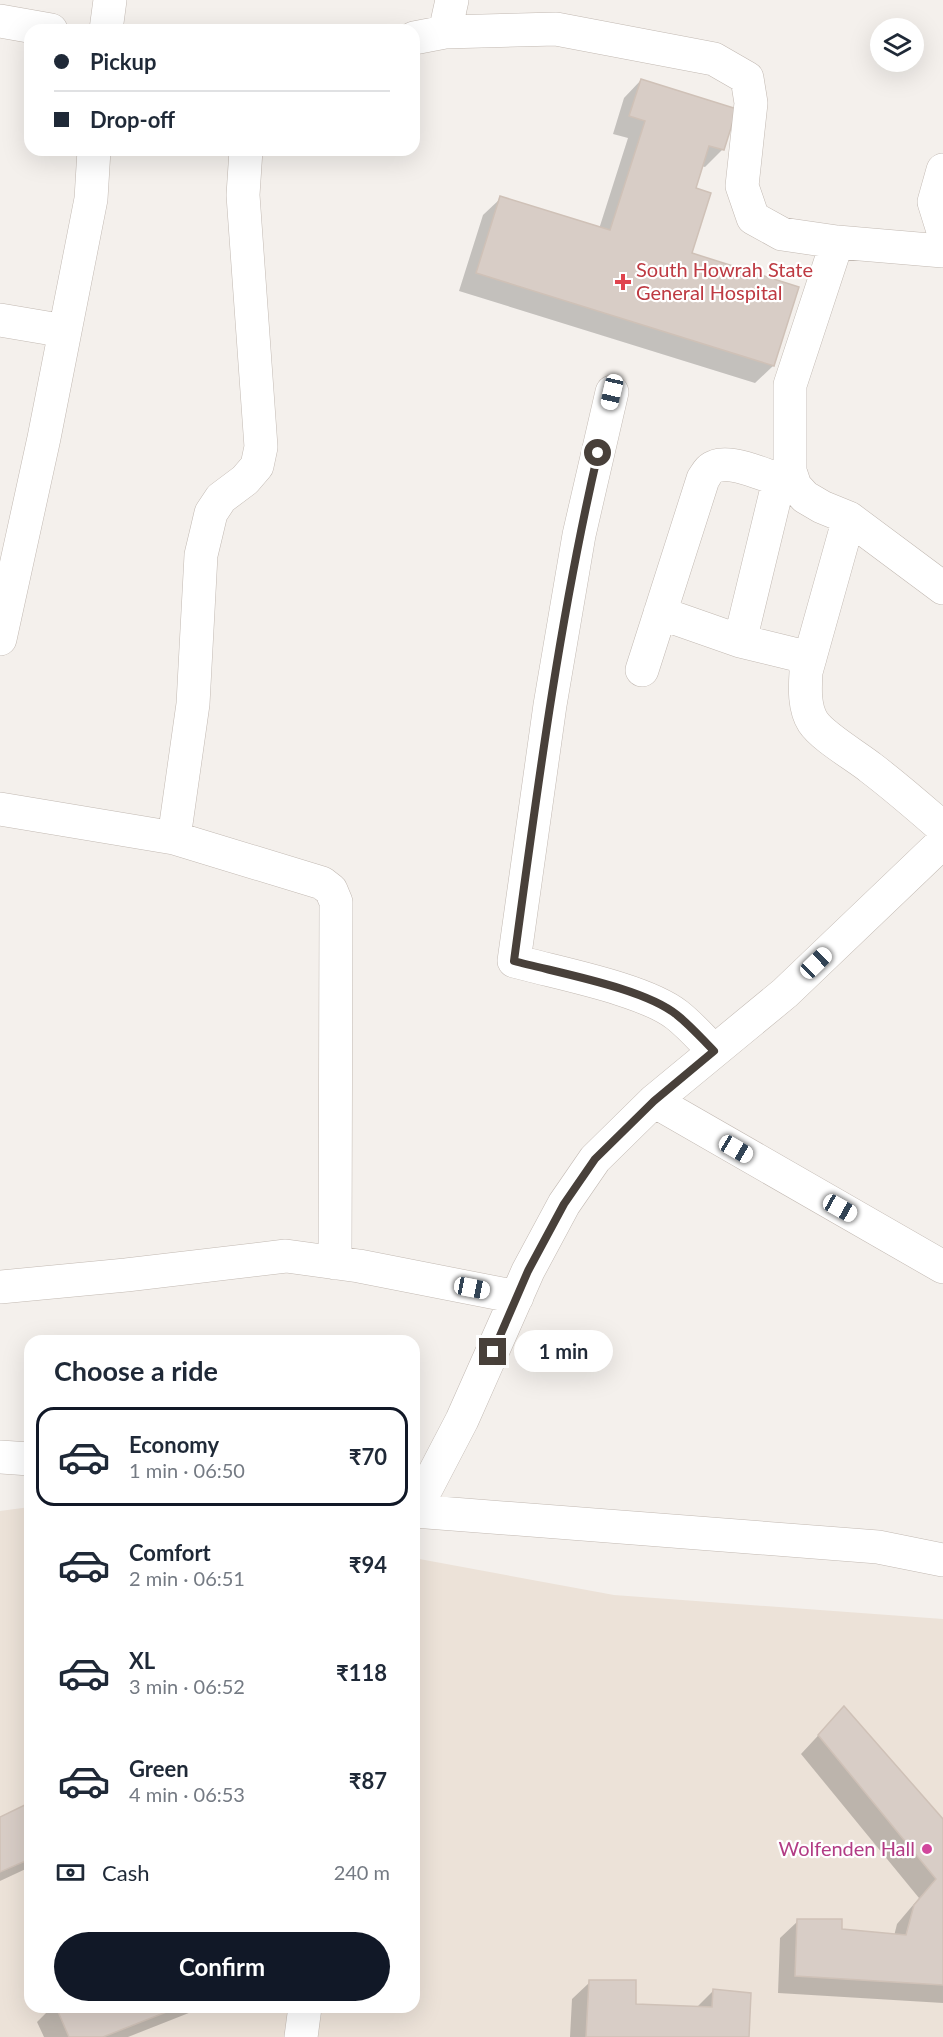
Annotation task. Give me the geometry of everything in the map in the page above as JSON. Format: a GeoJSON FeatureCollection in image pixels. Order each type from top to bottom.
{"type":"FeatureCollection","features":[{"type":"Feature","properties":{"kind":"street"},"geometry":{"type":"LineString","coordinates":[[107,24],[110,0]]}},
{"type":"Feature","properties":{"kind":"street"},"geometry":{"type":"LineString","coordinates":[[430,35],[452,0]]}},
{"type":"Feature","properties":{"kind":"street"},"geometry":{"type":"LineString","coordinates":[[0,21],[24,25]]}},
{"type":"Feature","properties":{"kind":"street"},"geometry":{"type":"LineString","coordinates":[[430,35],[556,29],[714,59],[747,78],[751,103],[742,186],[753,218],[782,234],[837,242],[943,251]]}},
{"type":"Feature","properties":{"kind":"street"},"geometry":{"type":"LineString","coordinates":[[0,639],[11,541],[65,331],[91,199],[96,156]]}},
{"type":"Feature","properties":{"kind":"street"},"geometry":{"type":"LineString","coordinates":[[174,838],[193,704],[201,555],[211,513],[221,498],[245,480],[257,466],[261,447],[243,195],[246,156]]}},
{"type":"Feature","properties":{"kind":"street"},"geometry":{"type":"LineString","coordinates":[[943,170],[934,202],[943,231]]}},
{"type":"Feature","properties":{"kind":"street"},"geometry":{"type":"LineString","coordinates":[[740,641],[790,471],[790,385],[837,242]]}},
{"type":"Feature","properties":{"kind":"street"},"geometry":{"type":"LineString","coordinates":[[0,320],[65,331]]}},
{"type":"Feature","properties":{"kind":"street"},"geometry":{"type":"LineString","coordinates":[[612,392],[579,535],[567,603],[550,705],[514,961],[646,998],[676,1014],[714,1051]]}},
{"type":"Feature","properties":{"kind":"street"},"geometry":{"type":"LineString","coordinates":[[642,670],[703,479],[708,471],[717,465],[730,465],[787,483],[822,507],[849,518],[943,588]]}},
{"type":"Feature","properties":{"kind":"street"},"geometry":{"type":"LineString","coordinates":[[849,518],[806,672],[805,692],[808,709],[813,722],[823,732],[881,776],[943,828]]}},
{"type":"Feature","properties":{"kind":"street"},"geometry":{"type":"LineString","coordinates":[[660,613],[740,641],[810,658]]}},
{"type":"Feature","properties":{"kind":"street"},"geometry":{"type":"LineString","coordinates":[[0,809],[174,838],[322,883],[332,890],[336,902],[335,1263]]}},
{"type":"Feature","properties":{"kind":"street"},"geometry":{"type":"LineString","coordinates":[[420,1500],[462,1420],[528,1271],[564,1204],[595,1159],[654,1101],[785,993],[943,842]]}},
{"type":"Feature","properties":{"kind":"street"},"geometry":{"type":"LineString","coordinates":[[654,1101],[943,1267]]}},
{"type":"Feature","properties":{"kind":"street"},"geometry":{"type":"LineString","coordinates":[[0,1287],[286,1256],[517,1297]]}},
{"type":"Feature","properties":{"kind":"street"},"geometry":{"type":"LineString","coordinates":[[0,1457],[24,1459]]}},
{"type":"Feature","properties":{"kind":"street"},"geometry":{"type":"LineString","coordinates":[[420,1511],[879,1547],[943,1560]]}},
{"type":"Feature","properties":{"kind":"street"},"geometry":{"type":"LineString","coordinates":[[301,2037],[304,2013]]}},
{"type":"Feature","properties":{"kind":"shaded area"},"geometry":{"type":"Polygon","coordinates":[[[24,1508],[24,2013],[420,2013],[420,1559],[614,1595],[943,1619],[943,2037],[0,2037],[0,1511],[24,1508]]]}},
{"type":"Feature","properties":{"kind":"building"},"geometry":{"type":"Polygon","coordinates":[[[641,79],[737,109],[724,150],[709,146],[696,188],[711,193],[692,253],[799,287],[774,366],[476,273],[500,196],[610,230],[645,121],[629,116],[641,79]]]}},
{"type":"Feature","properties":{"kind":"building","name":"Wolfenden Hall"},"geometry":{"type":"Polygon","coordinates":[[[844,1706],[943,1819],[943,1985],[795,1976],[797,1919],[842,1919],[842,1929],[906,1935],[914,1905],[936,1879],[818,1735],[844,1706]]]}},
{"type":"Feature","properties":{"kind":"building"},"geometry":{"type":"Polygon","coordinates":[[[24,1805],[24,1862],[0,1872],[0,1817],[24,1805]]]}},
{"type":"Feature","properties":{"kind":"building"},"geometry":{"type":"Polygon","coordinates":[[[589,1980],[636,1980],[636,2004],[712,2007],[713,1989],[751,1993],[749,2037],[586,2037],[589,1980]]]}},
{"type":"Feature","properties":{"kind":"building"},"geometry":{"type":"Polygon","coordinates":[[[59,2013],[164,2013],[103,2037],[69,2037],[59,2013]]]}},
{"type":"Feature","properties":{"kind":"place","name":"South Howrah State General Hospital"},"geometry":{"type":"Point","coordinates":[623,282]}},
{"type":"Feature","properties":{"kind":"place","name":"Wolfenden Hall"},"geometry":{"type":"Point","coordinates":[927,1849]}},
{"type":"Feature","properties":{"kind":"route"},"geometry":{"type":"LineString","coordinates":[[493,1352],[528,1271],[564,1204],[595,1159],[654,1101],[714,1051],[676,1014],[646,998],[514,961],[550,705],[579,535],[598,453]]}}]}
